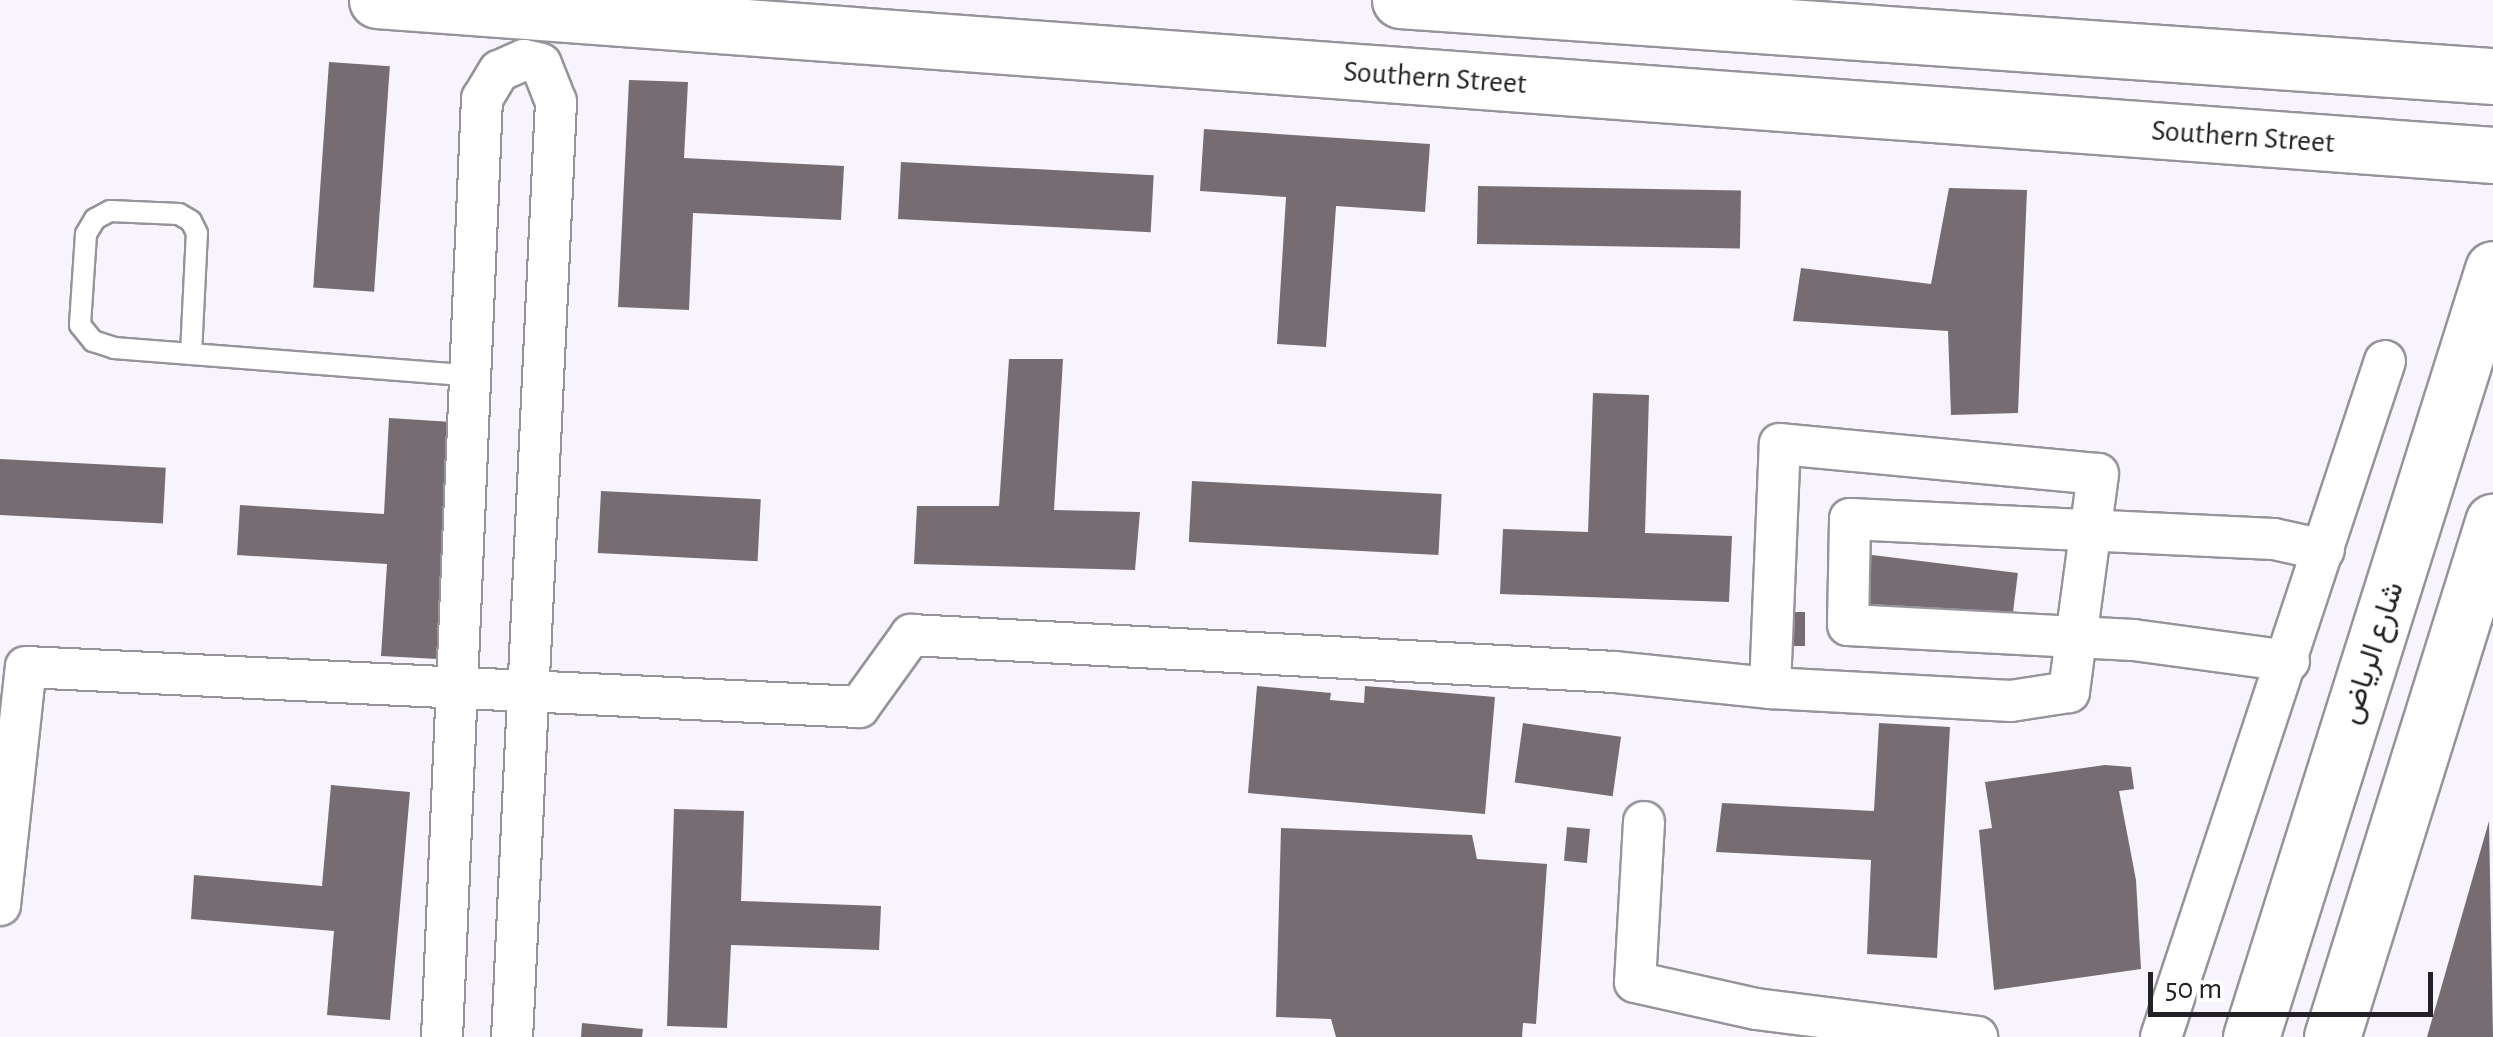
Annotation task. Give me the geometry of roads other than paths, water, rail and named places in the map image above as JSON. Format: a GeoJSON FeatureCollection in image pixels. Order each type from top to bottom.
{"type":"FeatureCollection","features":[{"type":"Feature","properties":{"kind":"main road","name":"Southern Street"},"geometry":{"type":"LineString","coordinates":[[378,0],[2493,155]]}},
{"type":"Feature","properties":{"kind":"main road"},"geometry":{"type":"LineString","coordinates":[[1400,0],[2493,76]]}},
{"type":"Feature","properties":{"kind":"main road","name":"شارع الرياض"},"geometry":{"type":"LineString","coordinates":[[2251,1037],[2493,269]]}},
{"type":"Feature","properties":{"kind":"main road"},"geometry":{"type":"LineString","coordinates":[[2332,1037],[2490,541]]}},
{"type":"Feature","properties":{"kind":"street"},"geometry":{"type":"LineString","coordinates":[[442,1037],[452,690],[482,99],[499,71],[524,60],[541,64],[556,102],[524,690],[512,1037]]}},
{"type":"Feature","properties":{"kind":"street"},"geometry":{"type":"LineString","coordinates":[[2161,1037],[2385,361]]}},
{"type":"Feature","properties":{"kind":"street"},"geometry":{"type":"LineString","coordinates":[[0,904],[13,665],[859,708],[910,635],[1614,672],[1770,688],[2052,700],[2069,692],[2080,637],[2098,474],[1780,444],[1770,688]]}},
{"type":"Feature","properties":{"kind":"street"},"geometry":{"type":"LineString","coordinates":[[2289,660],[2080,637],[1848,625],[1850,519],[2274,539],[2324,550]]}},
{"type":"Feature","properties":{"kind":"street"},"geometry":{"type":"LineString","coordinates":[[1644,822],[1635,982],[1756,1009],[1977,1037]]}},
{"type":"Feature","properties":{"kind":"lane"},"geometry":{"type":"LineString","coordinates":[[192,354],[197,233],[191,221],[110,211],[95,218],[86,234],[80,325],[93,341],[114,348],[192,354],[466,375]]}}]}
